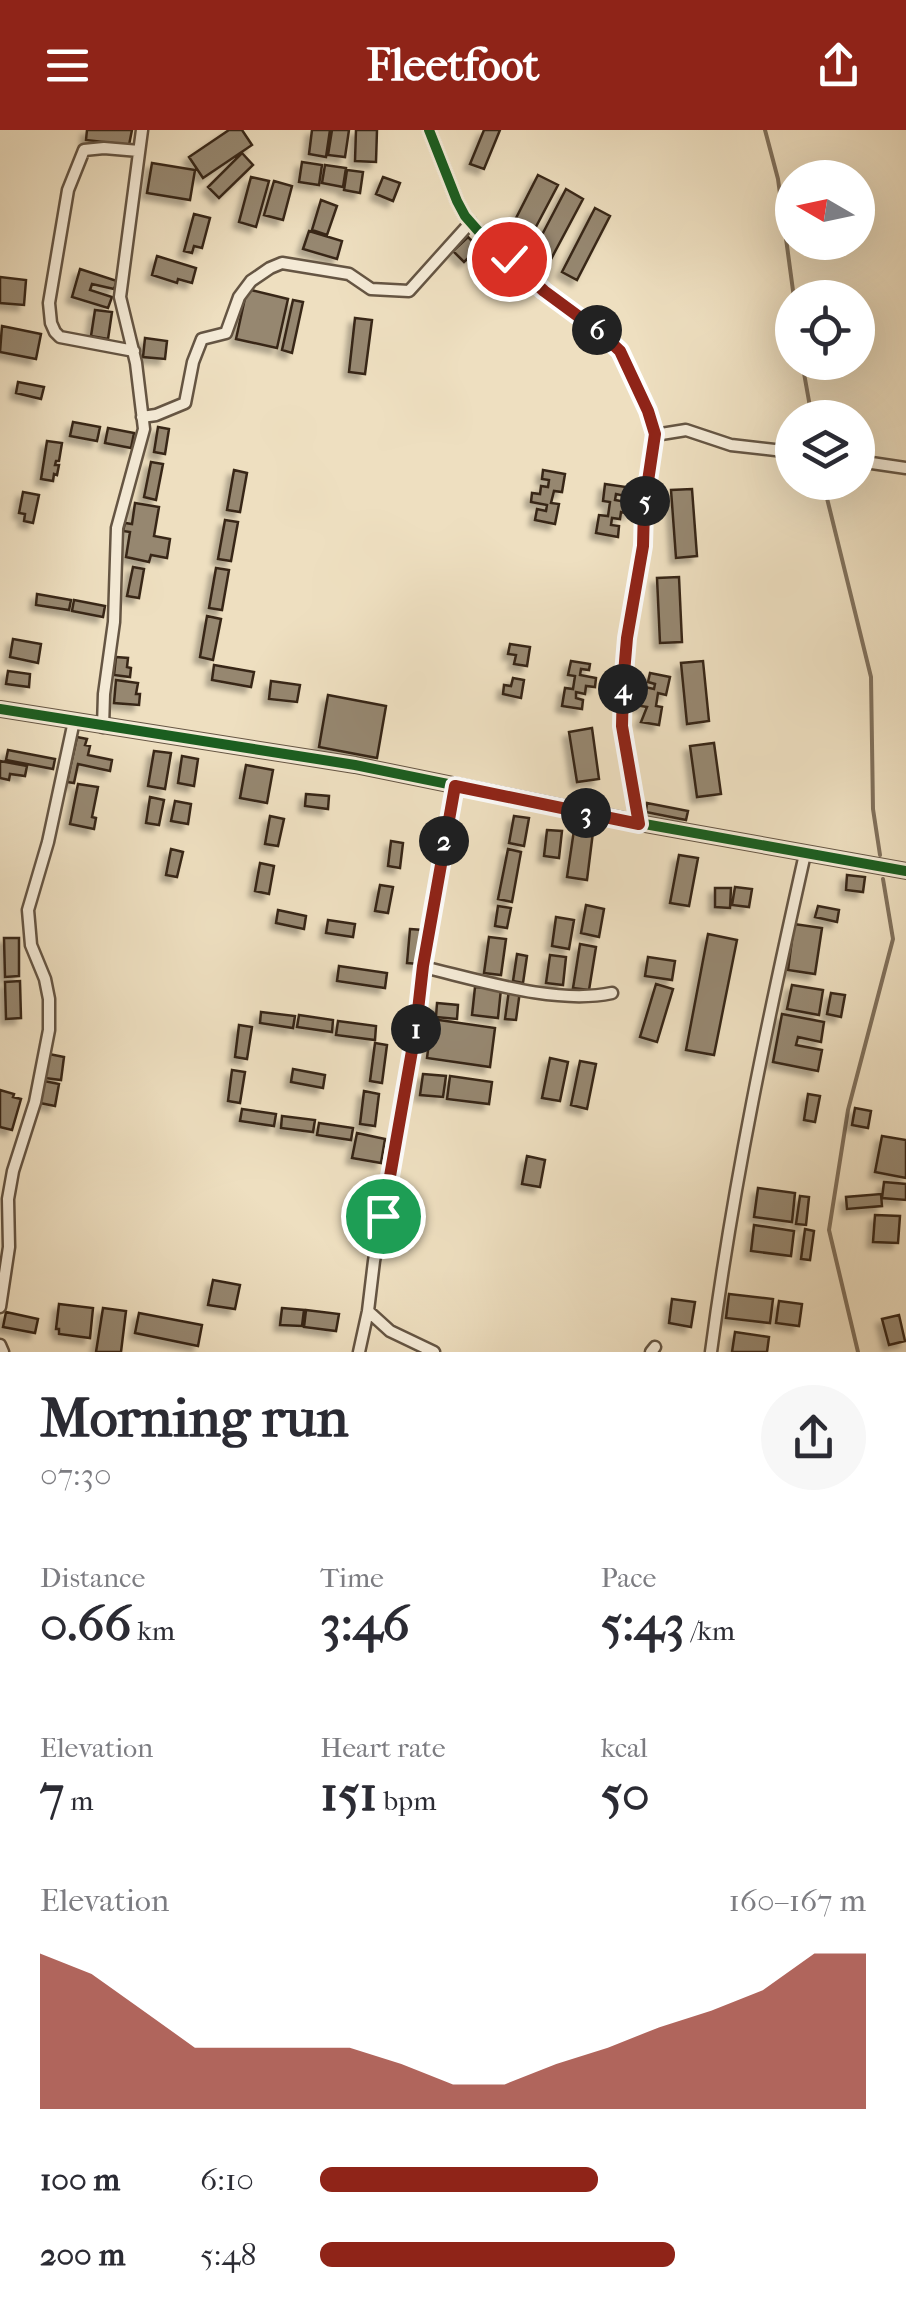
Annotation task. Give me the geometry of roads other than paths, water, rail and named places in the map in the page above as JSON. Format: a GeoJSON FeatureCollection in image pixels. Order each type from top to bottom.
{"type":"FeatureCollection","features":[{"type":"Feature","properties":{"kind":"street"},"geometry":{"type":"LineString","coordinates":[[103,726],[114,622],[117,528],[144,429],[134,351],[120,297],[142,130]]}},
{"type":"Feature","properties":{"kind":"street"},"geometry":{"type":"LineString","coordinates":[[429,130],[470,222],[544,291],[620,351],[655,434],[623,685],[622,726],[639,824]]}},
{"type":"Feature","properties":{"kind":"street"},"geometry":{"type":"LineString","coordinates":[[134,351],[60,337],[51,323],[49,303],[68,190],[84,150],[139,151]]}},
{"type":"Feature","properties":{"kind":"street"},"geometry":{"type":"LineString","coordinates":[[142,417],[185,403],[202,339],[226,334],[240,297],[251,282],[270,268],[282,263],[317,268],[349,274],[371,289],[409,292],[470,222]]}},
{"type":"Feature","properties":{"kind":"street"},"geometry":{"type":"LineString","coordinates":[[655,434],[686,430],[731,445],[775,450]]}},
{"type":"Feature","properties":{"kind":"street"},"geometry":{"type":"LineString","coordinates":[[875,463],[906,468]]}},
{"type":"Feature","properties":{"kind":"street"},"geometry":{"type":"LineString","coordinates":[[0,709],[355,764],[639,824],[906,871]]}},
{"type":"Feature","properties":{"kind":"street"},"geometry":{"type":"LineString","coordinates":[[0,1307],[9,1247],[8,1199],[49,1030],[50,999],[32,945],[28,910],[48,842],[74,721]]}},
{"type":"Feature","properties":{"kind":"street"},"geometry":{"type":"LineString","coordinates":[[359,1352],[455,786]]}},
{"type":"Feature","properties":{"kind":"street"},"geometry":{"type":"LineString","coordinates":[[711,1352],[741,1166],[805,854]]}},
{"type":"Feature","properties":{"kind":"street"},"geometry":{"type":"LineString","coordinates":[[423,966],[562,996],[580,998],[612,993]]}},
{"type":"Feature","properties":{"kind":"street"},"geometry":{"type":"LineString","coordinates":[[368,1311],[390,1331],[434,1352]]}},
{"type":"Feature","properties":{"kind":"street"},"geometry":{"type":"LineString","coordinates":[[0,1345],[3,1352]]}},
{"type":"Feature","properties":{"kind":"waterway"},"geometry":{"type":"LineString","coordinates":[[765,130],[778,179],[792,280]]}},
{"type":"Feature","properties":{"kind":"waterway"},"geometry":{"type":"LineString","coordinates":[[805,380],[809,400]]}},
{"type":"Feature","properties":{"kind":"waterway"},"geometry":{"type":"LineString","coordinates":[[827,500],[871,677],[873,809],[880,855]]}},
{"type":"Feature","properties":{"kind":"waterway"},"geometry":{"type":"LineString","coordinates":[[858,1352],[829,1230],[848,1110],[893,939],[883,879]]}}]}
